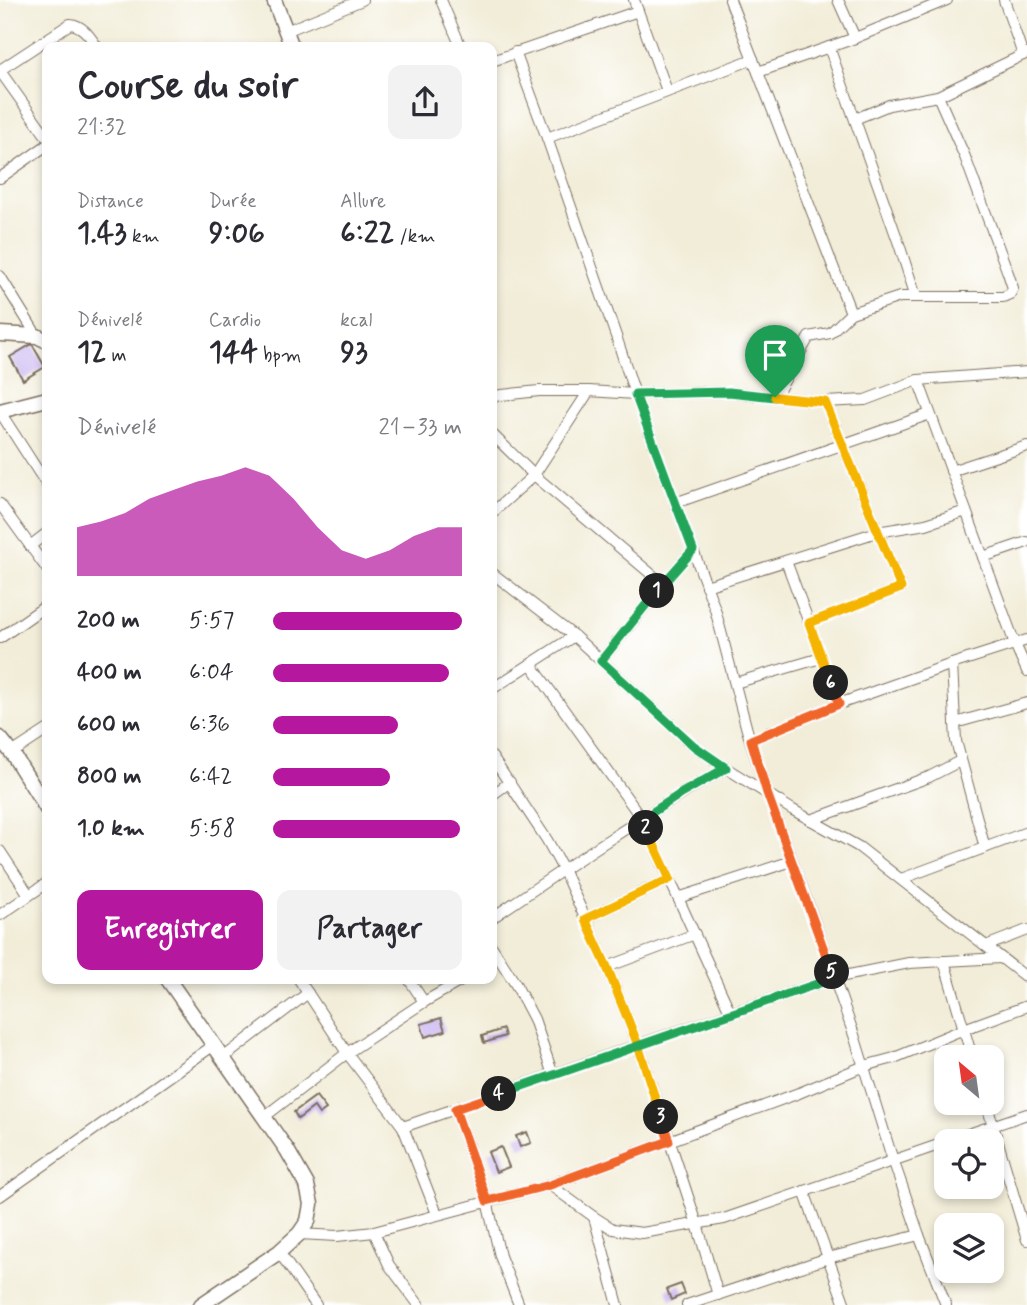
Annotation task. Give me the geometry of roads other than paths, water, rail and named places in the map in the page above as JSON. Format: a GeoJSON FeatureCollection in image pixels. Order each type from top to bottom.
{"type":"FeatureCollection","features":[{"type":"Feature","properties":{"kind":"street"},"geometry":{"type":"LineString","coordinates":[[274,0],[290,42]]}},
{"type":"Feature","properties":{"kind":"street"},"geometry":{"type":"LineString","coordinates":[[286,31],[362,0]]}},
{"type":"Feature","properties":{"kind":"street"},"geometry":{"type":"LineString","coordinates":[[441,0],[459,42]]}},
{"type":"Feature","properties":{"kind":"street"},"geometry":{"type":"LineString","coordinates":[[634,0],[667,91]]}},
{"type":"Feature","properties":{"kind":"street"},"geometry":{"type":"LineString","coordinates":[[730,0],[851,313]]}},
{"type":"Feature","properties":{"kind":"street"},"geometry":{"type":"LineString","coordinates":[[838,0],[855,38]]}},
{"type":"Feature","properties":{"kind":"street"},"geometry":{"type":"LineString","coordinates":[[758,72],[855,38],[932,3],[947,0]]}},
{"type":"Feature","properties":{"kind":"street"},"geometry":{"type":"LineString","coordinates":[[855,119],[889,105],[938,96],[1025,54],[1004,0]]}},
{"type":"Feature","properties":{"kind":"street"},"geometry":{"type":"LineString","coordinates":[[497,59],[638,11]]}},
{"type":"Feature","properties":{"kind":"street"},"geometry":{"type":"LineString","coordinates":[[43,42],[70,24],[81,28],[93,42]]}},
{"type":"Feature","properties":{"kind":"street"},"geometry":{"type":"LineString","coordinates":[[42,43],[0,71],[42,130]]}},
{"type":"Feature","properties":{"kind":"street"},"geometry":{"type":"LineString","coordinates":[[829,47],[916,297]]}},
{"type":"Feature","properties":{"kind":"street"},"geometry":{"type":"LineString","coordinates":[[514,52],[547,138],[635,394],[715,609],[767,793],[834,978],[919,1235],[946,1305]]}},
{"type":"Feature","properties":{"kind":"street"},"geometry":{"type":"LineString","coordinates":[[547,138],[753,59]]}},
{"type":"Feature","properties":{"kind":"street"},"geometry":{"type":"LineString","coordinates":[[775,397],[809,337],[830,333],[851,313],[900,298],[1003,297],[1010,294],[1013,288],[965,157],[938,96]]}},
{"type":"Feature","properties":{"kind":"street"},"geometry":{"type":"LineString","coordinates":[[0,177],[42,148]]}},
{"type":"Feature","properties":{"kind":"street"},"geometry":{"type":"LineString","coordinates":[[0,276],[42,339]]}},
{"type":"Feature","properties":{"kind":"street"},"geometry":{"type":"LineString","coordinates":[[0,334],[42,339]]}},
{"type":"Feature","properties":{"kind":"street"},"geometry":{"type":"LineString","coordinates":[[497,395],[539,391],[635,394],[729,392],[825,402],[865,400],[918,380],[1027,372]]}},
{"type":"Feature","properties":{"kind":"street"},"geometry":{"type":"LineString","coordinates":[[918,380],[1027,671]]}},
{"type":"Feature","properties":{"kind":"street"},"geometry":{"type":"LineString","coordinates":[[497,508],[534,475],[589,391]]}},
{"type":"Feature","properties":{"kind":"street"},"geometry":{"type":"LineString","coordinates":[[42,400],[0,412],[42,477]]}},
{"type":"Feature","properties":{"kind":"street"},"geometry":{"type":"LineString","coordinates":[[809,623],[901,588],[825,402]]}},
{"type":"Feature","properties":{"kind":"street"},"geometry":{"type":"LineString","coordinates":[[676,503],[930,414]]}},
{"type":"Feature","properties":{"kind":"street"},"geometry":{"type":"LineString","coordinates":[[497,439],[534,475],[663,584]]}},
{"type":"Feature","properties":{"kind":"street"},"geometry":{"type":"LineString","coordinates":[[951,471],[1027,446]]}},
{"type":"Feature","properties":{"kind":"street"},"geometry":{"type":"LineString","coordinates":[[0,504],[42,562]]}},
{"type":"Feature","properties":{"kind":"street"},"geometry":{"type":"LineString","coordinates":[[706,586],[877,531],[926,524],[966,511]]}},
{"type":"Feature","properties":{"kind":"street"},"geometry":{"type":"LineString","coordinates":[[30,546],[42,537]]}},
{"type":"Feature","properties":{"kind":"street"},"geometry":{"type":"LineString","coordinates":[[983,557],[1027,542]]}},
{"type":"Feature","properties":{"kind":"street"},"geometry":{"type":"LineString","coordinates":[[601,661],[693,550]]}},
{"type":"Feature","properties":{"kind":"street"},"geometry":{"type":"LineString","coordinates":[[786,561],[839,704]]}},
{"type":"Feature","properties":{"kind":"street"},"geometry":{"type":"LineString","coordinates":[[497,577],[574,636],[694,746],[811,820],[859,846],[1027,978]]}},
{"type":"Feature","properties":{"kind":"street"},"geometry":{"type":"LineString","coordinates":[[0,638],[42,609]]}},
{"type":"Feature","properties":{"kind":"street"},"geometry":{"type":"LineString","coordinates":[[497,686],[574,636]]}},
{"type":"Feature","properties":{"kind":"street"},"geometry":{"type":"LineString","coordinates":[[751,740],[839,704],[1027,640]]}},
{"type":"Feature","properties":{"kind":"street"},"geometry":{"type":"LineString","coordinates":[[734,683],[821,658]]}},
{"type":"Feature","properties":{"kind":"street"},"geometry":{"type":"LineString","coordinates":[[531,664],[642,819],[730,1014]]}},
{"type":"Feature","properties":{"kind":"street"},"geometry":{"type":"LineString","coordinates":[[952,664],[956,741],[985,848]]}},
{"type":"Feature","properties":{"kind":"street"},"geometry":{"type":"LineString","coordinates":[[955,723],[1027,703]]}},
{"type":"Feature","properties":{"kind":"street"},"geometry":{"type":"LineString","coordinates":[[12,753],[42,733]]}},
{"type":"Feature","properties":{"kind":"street"},"geometry":{"type":"LineString","coordinates":[[0,738],[42,801]]}},
{"type":"Feature","properties":{"kind":"street"},"geometry":{"type":"LineString","coordinates":[[811,820],[916,782],[960,761]]}},
{"type":"Feature","properties":{"kind":"street"},"geometry":{"type":"LineString","coordinates":[[497,764],[563,869],[607,967],[638,1045],[718,1294]]}},
{"type":"Feature","properties":{"kind":"street"},"geometry":{"type":"LineString","coordinates":[[497,915],[563,869],[726,768]]}},
{"type":"Feature","properties":{"kind":"street"},"geometry":{"type":"LineString","coordinates":[[497,791],[510,782]]}},
{"type":"Feature","properties":{"kind":"street"},"geometry":{"type":"LineString","coordinates":[[901,879],[1027,832]]}},
{"type":"Feature","properties":{"kind":"street"},"geometry":{"type":"LineString","coordinates":[[0,851],[29,895]]}},
{"type":"Feature","properties":{"kind":"street"},"geometry":{"type":"LineString","coordinates":[[678,898],[792,861]]}},
{"type":"Feature","properties":{"kind":"street"},"geometry":{"type":"LineString","coordinates":[[585,919],[670,879]]}},
{"type":"Feature","properties":{"kind":"street"},"geometry":{"type":"LineString","coordinates":[[0,915],[42,886]]}},
{"type":"Feature","properties":{"kind":"street"},"geometry":{"type":"LineString","coordinates":[[986,946],[1027,930]]}},
{"type":"Feature","properties":{"kind":"street"},"geometry":{"type":"LineString","coordinates":[[607,967],[695,934]]}},
{"type":"Feature","properties":{"kind":"street"},"geometry":{"type":"LineString","coordinates":[[403,1127],[834,978],[909,963],[1002,958]]}},
{"type":"Feature","properties":{"kind":"street"},"geometry":{"type":"LineString","coordinates":[[944,961],[969,1045]]}},
{"type":"Feature","properties":{"kind":"street"},"geometry":{"type":"LineString","coordinates":[[497,963],[534,1019],[553,1075]]}},
{"type":"Feature","properties":{"kind":"street"},"geometry":{"type":"LineString","coordinates":[[171,984],[287,1150],[307,1185],[311,1204],[308,1221],[299,1234],[279,1252],[201,1305]]}},
{"type":"Feature","properties":{"kind":"street"},"geometry":{"type":"LineString","coordinates":[[302,984],[347,1054],[403,1127],[437,1214]]}},
{"type":"Feature","properties":{"kind":"street"},"geometry":{"type":"LineString","coordinates":[[412,984],[424,1002]]}},
{"type":"Feature","properties":{"kind":"street"},"geometry":{"type":"LineString","coordinates":[[264,1117],[347,1054],[456,984]]}},
{"type":"Feature","properties":{"kind":"street"},"geometry":{"type":"LineString","coordinates":[[223,1058],[307,993]]}},
{"type":"Feature","properties":{"kind":"street"},"geometry":{"type":"LineString","coordinates":[[299,1234],[337,1236],[374,1232],[550,1185],[1027,1006]]}},
{"type":"Feature","properties":{"kind":"street"},"geometry":{"type":"LineString","coordinates":[[0,1196],[214,1045]]}},
{"type":"Feature","properties":{"kind":"street"},"geometry":{"type":"LineString","coordinates":[[455,1109],[487,1201],[500,1256],[519,1305]]}},
{"type":"Feature","properties":{"kind":"street"},"geometry":{"type":"LineString","coordinates":[[983,1129],[1027,1114]]}},
{"type":"Feature","properties":{"kind":"street"},"geometry":{"type":"LineString","coordinates":[[989,1115],[1024,1220],[1027,1240]]}},
{"type":"Feature","properties":{"kind":"street"},"geometry":{"type":"LineString","coordinates":[[550,1185],[613,1229],[642,1233],[724,1219],[934,1146]]}},
{"type":"Feature","properties":{"kind":"street"},"geometry":{"type":"LineString","coordinates":[[804,1191],[845,1305]]}},
{"type":"Feature","properties":{"kind":"street"},"geometry":{"type":"LineString","coordinates":[[594,1217],[618,1305]]}},
{"type":"Feature","properties":{"kind":"street"},"geometry":{"type":"LineString","coordinates":[[374,1232],[389,1265],[419,1305]]}},
{"type":"Feature","properties":{"kind":"street"},"geometry":{"type":"LineString","coordinates":[[687,1305],[828,1258],[919,1235]]}},
{"type":"Feature","properties":{"kind":"street"},"geometry":{"type":"LineString","coordinates":[[279,1252],[316,1305]]}}]}
